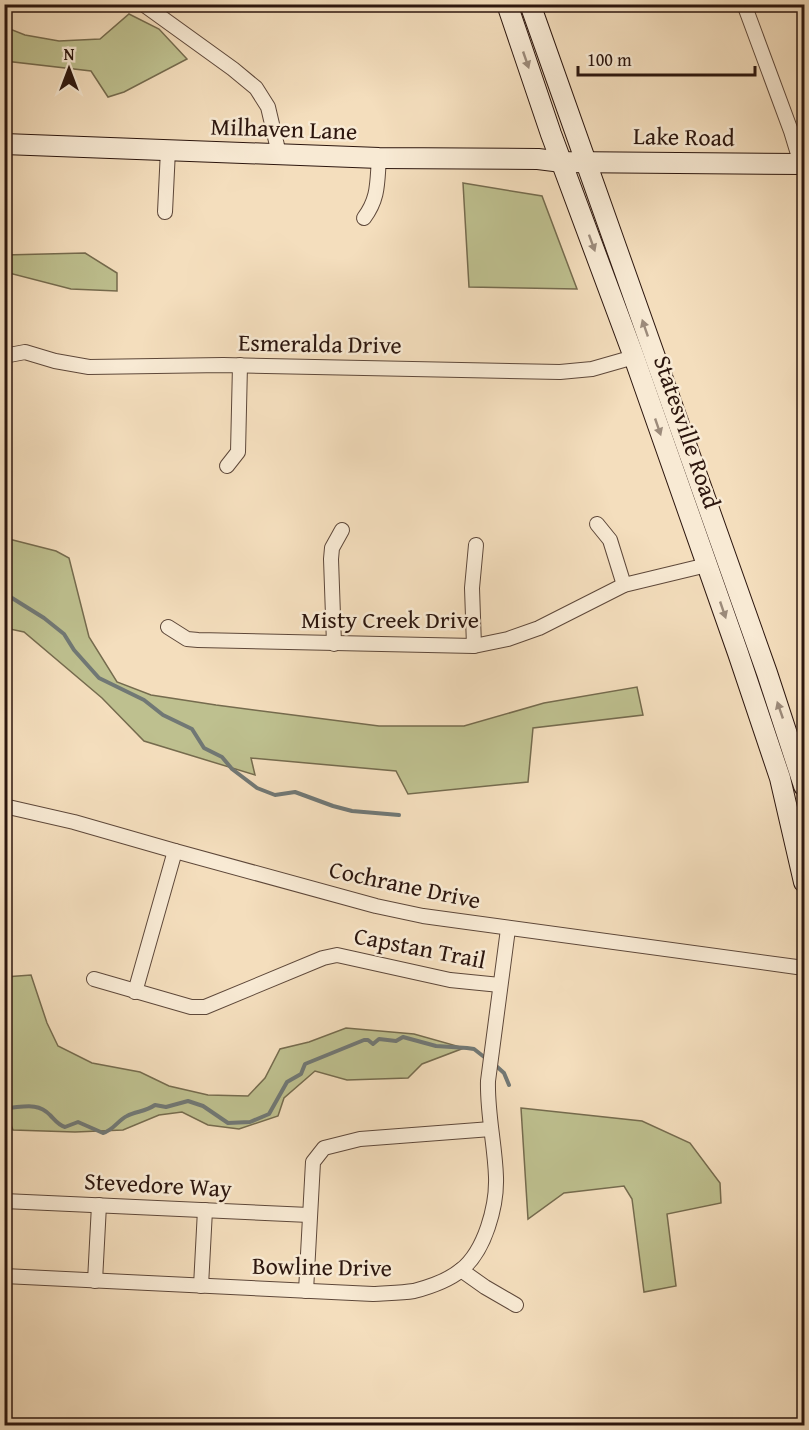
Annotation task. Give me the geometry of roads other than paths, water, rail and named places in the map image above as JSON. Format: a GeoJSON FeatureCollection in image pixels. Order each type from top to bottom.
{"type":"FeatureCollection","features":[{"type":"Feature","properties":{"kind":"main road","name":"Statesville Road"},"geometry":{"type":"LineString","coordinates":[[507,4],[634,357],[780,778],[804,882]]}},
{"type":"Feature","properties":{"kind":"main road","name":"Statesville Road"},"geometry":{"type":"LineString","coordinates":[[530,4],[767,673],[804,786]]}},
{"type":"Feature","properties":{"kind":"main road","name":"Milhaven Lane"},"geometry":{"type":"LineString","coordinates":[[4,144],[379,158],[538,159],[562,162]]}},
{"type":"Feature","properties":{"kind":"main road","name":"Lake Road"},"geometry":{"type":"LineString","coordinates":[[562,162],[803,164]]}},
{"type":"Feature","properties":{"kind":"street"},"geometry":{"type":"LineString","coordinates":[[143,4],[256,88],[268,107],[279,154]]}},
{"type":"Feature","properties":{"kind":"street"},"geometry":{"type":"LineString","coordinates":[[744,4],[803,164]]}},
{"type":"Feature","properties":{"kind":"street"},"geometry":{"type":"LineString","coordinates":[[165,212],[168,150]]}},
{"type":"Feature","properties":{"kind":"street"},"geometry":{"type":"LineString","coordinates":[[364,218],[376,197],[379,158]]}},
{"type":"Feature","properties":{"kind":"street","name":"Esmeralda Drive"},"geometry":{"type":"LineString","coordinates":[[4,356],[25,352],[54,361],[88,367],[240,365],[560,372],[592,369],[634,357]]}},
{"type":"Feature","properties":{"kind":"street"},"geometry":{"type":"LineString","coordinates":[[227,466],[238,452],[240,365]]}},
{"type":"Feature","properties":{"kind":"street"},"geometry":{"type":"LineString","coordinates":[[597,524],[610,540],[624,585]]}},
{"type":"Feature","properties":{"kind":"street"},"geometry":{"type":"LineString","coordinates":[[334,644],[331,559],[332,548],[342,530]]}},
{"type":"Feature","properties":{"kind":"street"},"geometry":{"type":"LineString","coordinates":[[474,646],[472,588],[476,545]]}},
{"type":"Feature","properties":{"kind":"street","name":"Misty Creek Drive"},"geometry":{"type":"LineString","coordinates":[[168,627],[187,639],[198,640],[474,646],[508,639],[539,628],[624,585],[707,565]]}},
{"type":"Feature","properties":{"kind":"street","name":"Cochrane Drive"},"geometry":{"type":"LineString","coordinates":[[4,806],[74,822],[376,906],[423,916],[804,968]]}},
{"type":"Feature","properties":{"kind":"street"},"geometry":{"type":"LineString","coordinates":[[135,992],[175,851]]}},
{"type":"Feature","properties":{"kind":"street","name":"Bowline Drive"},"geometry":{"type":"LineString","coordinates":[[4,1276],[373,1294],[414,1291],[448,1278],[461,1270],[468,1263],[485,1235],[495,1204],[496,1177],[488,1080],[508,929]]}},
{"type":"Feature","properties":{"kind":"street","name":"Capstan Trail"},"geometry":{"type":"LineString","coordinates":[[94,980],[190,1007],[205,1007],[323,958],[337,955],[450,980],[500,985]]}},
{"type":"Feature","properties":{"kind":"street"},"geometry":{"type":"LineString","coordinates":[[306,1291],[313,1162],[324,1148],[360,1139],[491,1129]]}},
{"type":"Feature","properties":{"kind":"street","name":"Stevedore Way"},"geometry":{"type":"LineString","coordinates":[[4,1201],[309,1215]]}},
{"type":"Feature","properties":{"kind":"street"},"geometry":{"type":"LineString","coordinates":[[95,1281],[99,1205]]}},
{"type":"Feature","properties":{"kind":"street"},"geometry":{"type":"LineString","coordinates":[[201,1286],[205,1210]]}},
{"type":"Feature","properties":{"kind":"street"},"geometry":{"type":"LineString","coordinates":[[461,1270],[516,1305]]}},
{"type":"Feature","properties":{"kind":"waterway"},"geometry":{"type":"LineString","coordinates":[[4,593],[44,618],[64,634],[74,650],[99,678],[144,700],[163,715],[192,729],[204,748],[222,757],[232,769],[257,788],[275,795],[295,792],[352,811],[399,815]]}},
{"type":"Feature","properties":{"kind":"waterway"},"geometry":{"type":"LineString","coordinates":[[4,1108],[28,1106],[40,1108],[65,1127],[78,1122],[103,1133],[127,1116],[155,1105],[166,1107],[188,1101],[203,1106],[228,1123],[250,1122],[269,1114],[287,1082],[301,1074],[305,1064],[364,1040],[373,1044],[379,1039],[396,1041],[403,1037],[436,1046],[474,1049],[488,1060]]}},
{"type":"Feature","properties":{"kind":"waterway"},"geometry":{"type":"LineString","coordinates":[[494,1064],[504,1073],[509,1085]]}}]}
